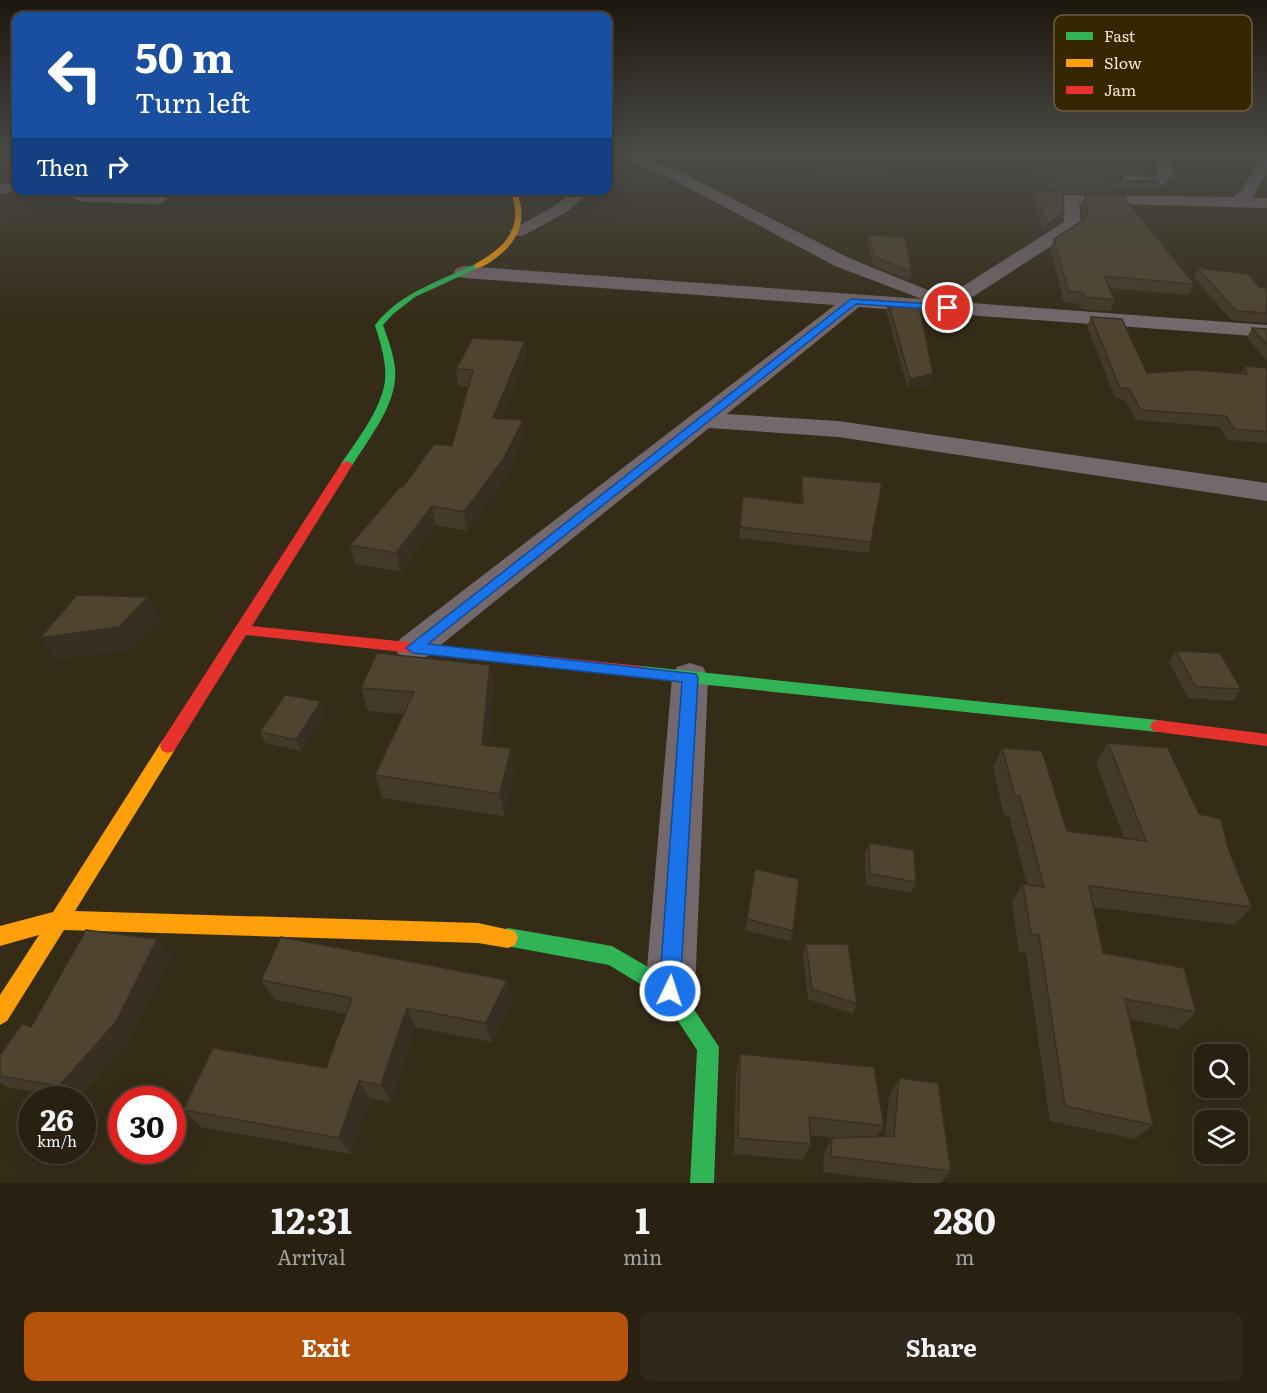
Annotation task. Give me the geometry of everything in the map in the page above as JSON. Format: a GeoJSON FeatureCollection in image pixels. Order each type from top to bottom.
{"type":"FeatureCollection","features":[{"type":"Feature","properties":{"kind":"main road"},"geometry":{"type":"LineString","coordinates":[[0,1014],[57,920],[371,426],[390,382],[387,352],[379,325],[393,306],[428,286],[488,262],[512,244],[520,227],[519,210]]}},
{"type":"Feature","properties":{"kind":"main road"},"geometry":{"type":"LineString","coordinates":[[243,630],[1196,730],[1267,740]]}},
{"type":"Feature","properties":{"kind":"main road"},"geometry":{"type":"LineString","coordinates":[[0,936],[57,920],[478,933],[612,956],[670,991],[708,1047],[702,1183]]}},
{"type":"Feature","properties":{"kind":"street"},"geometry":{"type":"LineString","coordinates":[[518,231],[559,210]]}},
{"type":"Feature","properties":{"kind":"street"},"geometry":{"type":"LineString","coordinates":[[743,210],[842,262],[934,303],[975,288],[1073,224],[1072,210]]}},
{"type":"Feature","properties":{"kind":"street"},"geometry":{"type":"LineString","coordinates":[[464,272],[854,301],[934,303],[1267,331]]}},
{"type":"Feature","properties":{"kind":"street"},"geometry":{"type":"LineString","coordinates":[[413,648],[854,301]]}},
{"type":"Feature","properties":{"kind":"street"},"geometry":{"type":"LineString","coordinates":[[702,420],[838,429],[1267,492]]}},
{"type":"Feature","properties":{"kind":"street"},"geometry":{"type":"LineString","coordinates":[[670,991],[690,678]]}},
{"type":"Feature","properties":{"kind":"building"},"geometry":{"type":"Polygon","coordinates":[[[1042,210],[1064,210],[1064,213],[1047,224],[1042,210]]]}},
{"type":"Feature","properties":{"kind":"building"},"geometry":{"type":"Polygon","coordinates":[[[1087,210],[1135,210],[1194,284],[1104,276],[1115,300],[1085,297],[1083,293],[1068,291],[1054,239],[1085,219],[1087,210]]]}},
{"type":"Feature","properties":{"kind":"building"},"geometry":{"type":"Polygon","coordinates":[[[868,235],[905,237],[912,272],[875,257],[868,235]]]}},
{"type":"Feature","properties":{"kind":"building"},"geometry":{"type":"Polygon","coordinates":[[[1198,268],[1248,274],[1259,287],[1267,288],[1267,313],[1236,311],[1198,268]]]}},
{"type":"Feature","properties":{"kind":"building"},"geometry":{"type":"Polygon","coordinates":[[[888,302],[919,304],[933,374],[910,379],[888,302]]]}},
{"type":"Feature","properties":{"kind":"building"},"geometry":{"type":"Polygon","coordinates":[[[1091,317],[1122,319],[1147,373],[1193,370],[1247,374],[1245,366],[1267,368],[1267,432],[1234,429],[1226,416],[1141,410],[1129,389],[1120,388],[1091,317]]]}},
{"type":"Feature","properties":{"kind":"building"},"geometry":{"type":"Polygon","coordinates":[[[1252,328],[1267,329],[1267,345],[1252,328]]]}},
{"type":"Feature","properties":{"kind":"building"},"geometry":{"type":"Polygon","coordinates":[[[473,338],[525,341],[493,418],[523,420],[504,458],[464,512],[432,506],[396,553],[350,545],[399,488],[402,488],[434,444],[452,446],[473,370],[456,369],[473,338]]]}},
{"type":"Feature","properties":{"kind":"building"},"geometry":{"type":"Polygon","coordinates":[[[802,476],[882,483],[871,542],[740,527],[743,496],[803,504],[802,476]]]}},
{"type":"Feature","properties":{"kind":"building"},"geometry":{"type":"Polygon","coordinates":[[[77,595],[148,597],[119,627],[40,638],[77,595]]]}},
{"type":"Feature","properties":{"kind":"building"},"geometry":{"type":"Polygon","coordinates":[[[1176,651],[1220,653],[1241,689],[1196,687],[1176,651]]]}},
{"type":"Feature","properties":{"kind":"building"},"geometry":{"type":"Polygon","coordinates":[[[377,653],[490,665],[482,745],[511,748],[500,794],[375,775],[414,692],[361,688],[377,653]]]}},
{"type":"Feature","properties":{"kind":"building"},"geometry":{"type":"Polygon","coordinates":[[[285,695],[321,701],[296,740],[260,732],[285,695]]]}},
{"type":"Feature","properties":{"kind":"building"},"geometry":{"type":"Polygon","coordinates":[[[1108,743],[1168,748],[1199,814],[1221,819],[1229,851],[1252,907],[1089,886],[1103,953],[1184,968],[1196,1012],[1125,999],[1153,1125],[1065,1106],[1039,935],[1031,934],[1023,884],[1044,887],[1020,796],[1015,796],[1002,748],[1042,751],[1067,831],[1146,841],[1108,743]]]}},
{"type":"Feature","properties":{"kind":"building"},"geometry":{"type":"Polygon","coordinates":[[[869,843],[914,850],[916,882],[870,874],[869,843]]]}},
{"type":"Feature","properties":{"kind":"building"},"geometry":{"type":"Polygon","coordinates":[[[755,869],[799,879],[793,931],[747,919],[755,869]]]}},
{"type":"Feature","properties":{"kind":"building"},"geometry":{"type":"Polygon","coordinates":[[[86,930],[157,939],[116,1022],[59,1086],[0,1076],[0,1055],[22,1024],[31,1027],[86,930]]]}},
{"type":"Feature","properties":{"kind":"building"},"geometry":{"type":"Polygon","coordinates":[[[281,937],[507,980],[486,1023],[407,1008],[381,1085],[359,1081],[339,1138],[186,1111],[186,1104],[213,1048],[326,1068],[352,998],[261,980],[281,937]]]}},
{"type":"Feature","properties":{"kind":"building"},"geometry":{"type":"Polygon","coordinates":[[[806,944],[848,944],[857,1004],[812,989],[806,944]]]}},
{"type":"Feature","properties":{"kind":"building"},"geometry":{"type":"Polygon","coordinates":[[[740,1054],[874,1067],[884,1126],[809,1117],[811,1144],[738,1138],[740,1054]]]}},
{"type":"Feature","properties":{"kind":"building"},"geometry":{"type":"Polygon","coordinates":[[[899,1078],[938,1083],[951,1171],[831,1156],[832,1138],[894,1136],[899,1078]]]}},
{"type":"Feature","properties":{"kind":"traffic: fast"},"geometry":{"type":"LineString","coordinates":[[347,464],[372,423],[388,389],[389,366],[379,325],[412,295],[478,266]]}},
{"type":"Feature","properties":{"kind":"traffic: fast"},"geometry":{"type":"LineString","coordinates":[[641,672],[1158,726]]}},
{"type":"Feature","properties":{"kind":"traffic: fast"},"geometry":{"type":"LineString","coordinates":[[508,938],[612,956],[670,991],[708,1047],[702,1183]]}},
{"type":"Feature","properties":{"kind":"traffic: slow"},"geometry":{"type":"LineString","coordinates":[[478,266],[498,253],[513,236],[518,225],[519,210]]}},
{"type":"Feature","properties":{"kind":"traffic: slow"},"geometry":{"type":"LineString","coordinates":[[0,1014],[168,746]]}},
{"type":"Feature","properties":{"kind":"traffic: slow"},"geometry":{"type":"LineString","coordinates":[[0,936],[57,920],[478,933],[508,938]]}},
{"type":"Feature","properties":{"kind":"traffic: jam"},"geometry":{"type":"LineString","coordinates":[[168,746],[347,464]]}},
{"type":"Feature","properties":{"kind":"traffic: jam"},"geometry":{"type":"LineString","coordinates":[[243,630],[641,672]]}},
{"type":"Feature","properties":{"kind":"traffic: jam"},"geometry":{"type":"LineString","coordinates":[[1158,726],[1267,740]]}},
{"type":"Feature","properties":{"kind":"route"},"geometry":{"type":"LineString","coordinates":[[670,991],[690,678],[413,648],[854,301],[948,308]]}}]}
